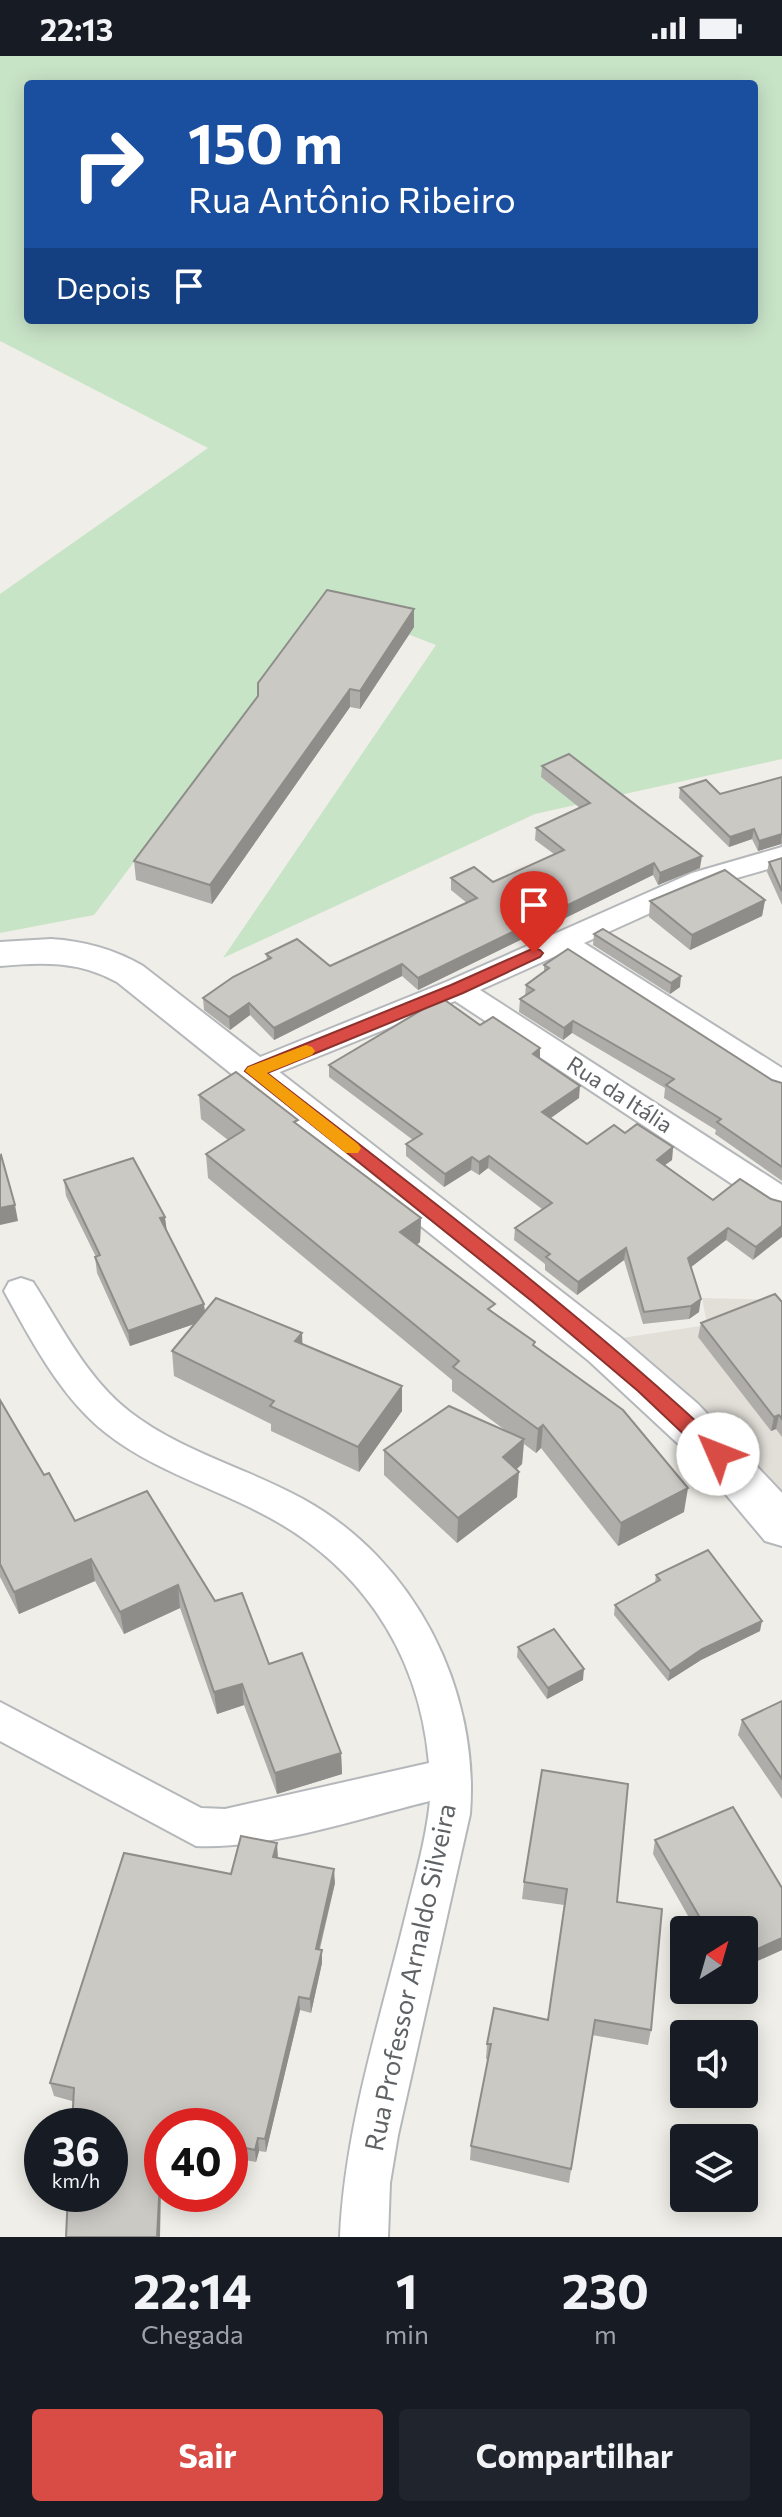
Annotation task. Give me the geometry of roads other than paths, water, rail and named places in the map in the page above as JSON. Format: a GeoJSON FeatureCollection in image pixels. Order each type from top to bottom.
{"type":"FeatureCollection","features":[{"type":"Feature","properties":{"kind":"street"},"geometry":{"type":"LineString","coordinates":[[254,1071],[457,989],[702,879],[782,856]]}},
{"type":"Feature","properties":{"kind":"street"},"geometry":{"type":"LineString","coordinates":[[560,941],[782,1082]]}},
{"type":"Feature","properties":{"kind":"street"},"geometry":{"type":"LineString","coordinates":[[0,954],[68,950],[114,963],[540,1297],[645,1385],[718,1454],[762,1500],[782,1527]]}},
{"type":"Feature","properties":{"kind":"street","name":"Rua da Itália"},"geometry":{"type":"LineString","coordinates":[[457,989],[782,1201]]}},
{"type":"Feature","properties":{"kind":"street","name":"Rua Professor Arnaldo Silveira"},"geometry":{"type":"LineString","coordinates":[[21,1291],[92,1399],[118,1424],[183,1462],[263,1496],[313,1524],[389,1593],[422,1652],[442,1703],[451,1777],[442,1850],[368,2166],[364,2237]]}},
{"type":"Feature","properties":{"kind":"street"},"geometry":{"type":"LineString","coordinates":[[0,1720],[196,1827],[225,1828],[279,1818],[451,1777]]}}]}
